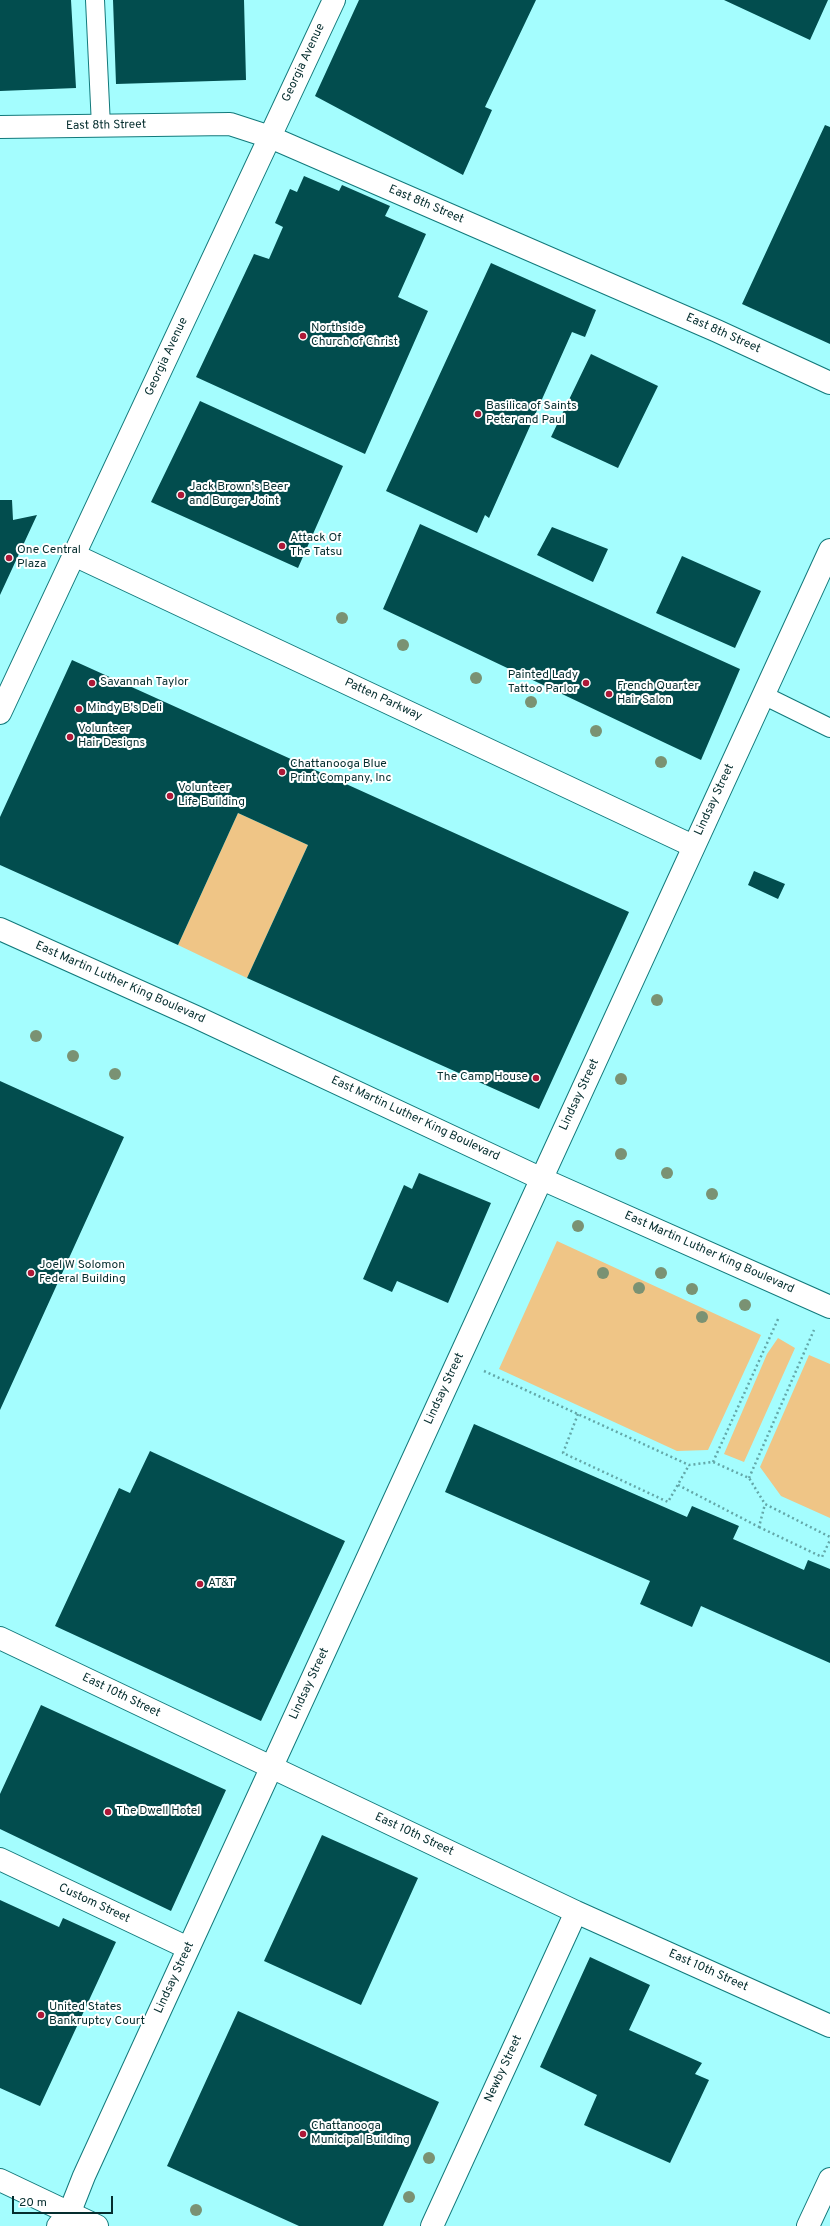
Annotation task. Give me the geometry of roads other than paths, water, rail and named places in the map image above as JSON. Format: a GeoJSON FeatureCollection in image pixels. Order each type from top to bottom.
{"type":"FeatureCollection","features":[{"type":"Feature","properties":{"kind":"street","name":"Georgia Avenue"},"geometry":{"type":"LineString","coordinates":[[0,713],[331,3]]}},
{"type":"Feature","properties":{"kind":"street","name":"East 8th Street"},"geometry":{"type":"LineString","coordinates":[[0,127],[230,124],[270,136],[717,331],[830,383]]}},
{"type":"Feature","properties":{"kind":"street","name":"Lindsay Street"},"geometry":{"type":"LineString","coordinates":[[63,2220],[830,550]]}},
{"type":"Feature","properties":{"kind":"street","name":"Patten Parkway"},"geometry":{"type":"LineString","coordinates":[[74,554],[693,846]]}},
{"type":"Feature","properties":{"kind":"street","name":"East Martin Luther King Boulevard"},"geometry":{"type":"LineString","coordinates":[[0,929],[203,1020],[542,1179],[828,1306]]}},
{"type":"Feature","properties":{"kind":"street","name":"East 10th Street"},"geometry":{"type":"LineString","coordinates":[[0,1638],[576,1912],[830,2026]]}},
{"type":"Feature","properties":{"kind":"street","name":"Custom Street"},"geometry":{"type":"LineString","coordinates":[[0,1860],[188,1948]]}},
{"type":"Feature","properties":{"kind":"street","name":"Newby Street"},"geometry":{"type":"LineString","coordinates":[[432,2226],[576,1912]]}},
{"type":"Feature","properties":{"kind":"street"},"geometry":{"type":"LineString","coordinates":[[808,2226],[830,2179]]}},
{"type":"Feature","properties":{"kind":"street"},"geometry":{"type":"LineString","coordinates":[[0,2180],[63,2220],[97,2226]]}},
{"type":"Feature","properties":{"kind":"lane"},"geometry":{"type":"LineString","coordinates":[[95,0],[101,126]]}},
{"type":"Feature","properties":{"kind":"lane"},"geometry":{"type":"LineString","coordinates":[[763,695],[830,728]]}},
{"type":"Feature","properties":{"kind":"place","name":"Northside Church of Christ"},"geometry":{"type":"Point","coordinates":[303,336]}},
{"type":"Feature","properties":{"kind":"place","name":"Basilica of Saints Peter and Paul"},"geometry":{"type":"Point","coordinates":[478,414]}},
{"type":"Feature","properties":{"kind":"place","name":"Jack Brown's Beer and Burger Joint"},"geometry":{"type":"Point","coordinates":[181,495]}},
{"type":"Feature","properties":{"kind":"place","name":"Attack Of The Tatsu"},"geometry":{"type":"Point","coordinates":[282,546]}},
{"type":"Feature","properties":{"kind":"place","name":"One Central Plaza"},"geometry":{"type":"Point","coordinates":[9,558]}},
{"type":"Feature","properties":{"kind":"place","name":"Savannah Taylor"},"geometry":{"type":"Point","coordinates":[92,683]}},
{"type":"Feature","properties":{"kind":"place","name":"Painted Lady Tattoo Parlor"},"geometry":{"type":"Point","coordinates":[586,683]}},
{"type":"Feature","properties":{"kind":"place","name":"French Quarter Hair Salon"},"geometry":{"type":"Point","coordinates":[609,694]}},
{"type":"Feature","properties":{"kind":"place","name":"Mindy B's Deli"},"geometry":{"type":"Point","coordinates":[79,709]}},
{"type":"Feature","properties":{"kind":"place","name":"Volunteer Hair Designs"},"geometry":{"type":"Point","coordinates":[70,737]}},
{"type":"Feature","properties":{"kind":"place","name":"Chattanooga Blue Print Company, Inc"},"geometry":{"type":"Point","coordinates":[282,772]}},
{"type":"Feature","properties":{"kind":"place","name":"Volunteer Life Building"},"geometry":{"type":"Point","coordinates":[170,796]}},
{"type":"Feature","properties":{"kind":"place","name":"The Camp House"},"geometry":{"type":"Point","coordinates":[536,1078]}},
{"type":"Feature","properties":{"kind":"place","name":"Joel W Solomon Federal Building"},"geometry":{"type":"Point","coordinates":[31,1273]}},
{"type":"Feature","properties":{"kind":"place","name":"AT&T"},"geometry":{"type":"Point","coordinates":[200,1584]}},
{"type":"Feature","properties":{"kind":"place","name":"The Dwell Hotel"},"geometry":{"type":"Point","coordinates":[108,1812]}},
{"type":"Feature","properties":{"kind":"place","name":"United States Bankruptcy Court"},"geometry":{"type":"Point","coordinates":[41,2015]}},
{"type":"Feature","properties":{"kind":"place","name":"Chattanooga Municipal Building"},"geometry":{"type":"Point","coordinates":[303,2134]}}]}
